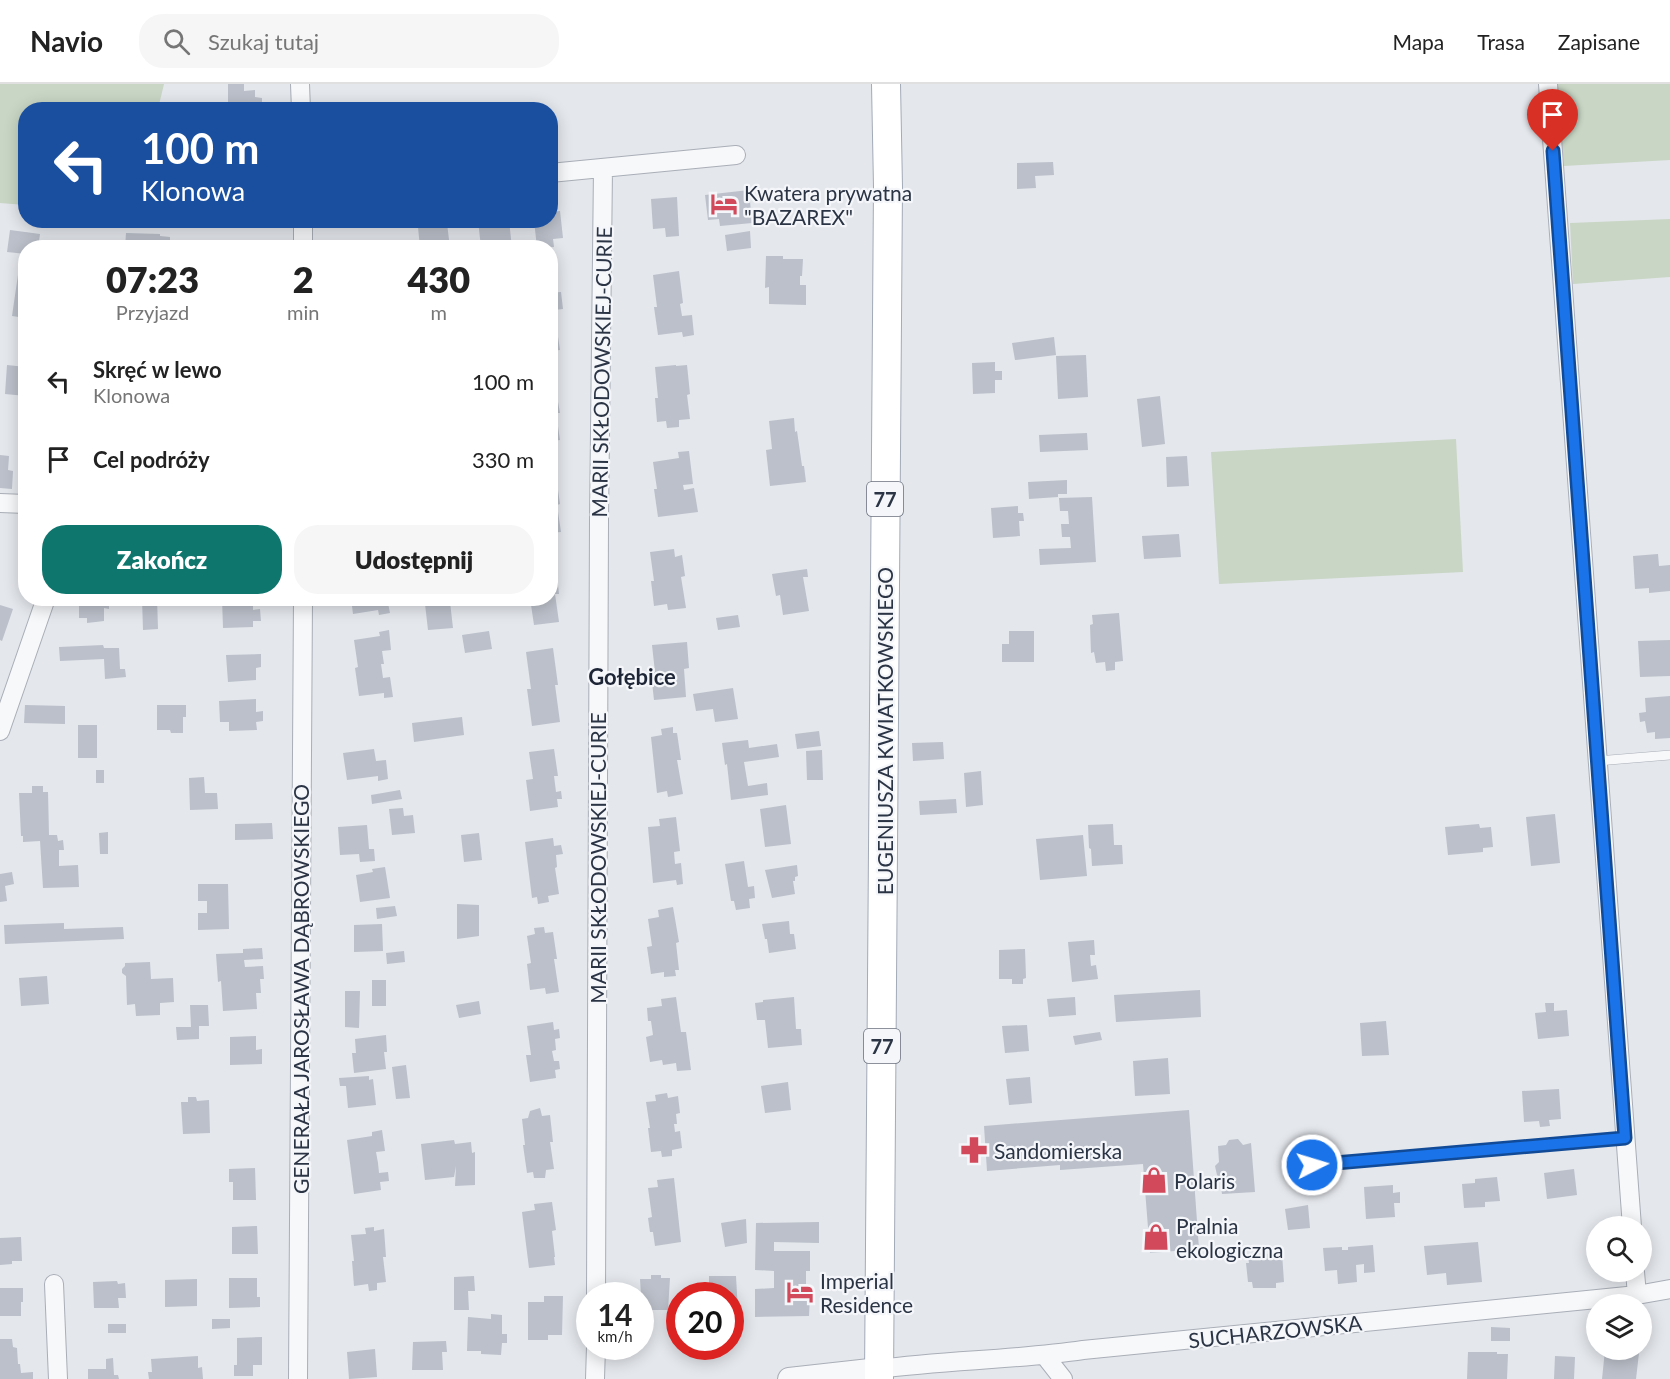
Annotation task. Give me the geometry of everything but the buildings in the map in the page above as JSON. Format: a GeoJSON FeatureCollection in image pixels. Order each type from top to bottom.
{"type":"FeatureCollection","features":[{"type":"Feature","properties":{"kind":"main road","name":"EUGENIUSZA KWIATKOWSKIEGO"},"geometry":{"type":"LineString","coordinates":[[879,1374],[888,187],[886,84]]}},
{"type":"Feature","properties":{"kind":"street"},"geometry":{"type":"LineString","coordinates":[[300,84],[301,102]]}},
{"type":"Feature","properties":{"kind":"street"},"geometry":{"type":"LineString","coordinates":[[1548,84],[1631,1216]]}},
{"type":"Feature","properties":{"kind":"street"},"geometry":{"type":"LineString","coordinates":[[558,172],[736,155]]}},
{"type":"Feature","properties":{"kind":"street","name":"MARII SKŁODOWSKIEJ-CURIE"},"geometry":{"type":"LineString","coordinates":[[596,1282],[603,168]]}},
{"type":"Feature","properties":{"kind":"street"},"geometry":{"type":"LineString","coordinates":[[0,503],[18,504]]}},
{"type":"Feature","properties":{"kind":"street"},"geometry":{"type":"LineString","coordinates":[[0,731],[43,606]]}},
{"type":"Feature","properties":{"kind":"street","name":"GENERAŁA JAROSŁAWA DĄBROWSKIEGO"},"geometry":{"type":"LineString","coordinates":[[298,1379],[303,606]]}},
{"type":"Feature","properties":{"kind":"street"},"geometry":{"type":"LineString","coordinates":[[54,1284],[58,1379]]}},
{"type":"Feature","properties":{"kind":"street","name":"SUCHARZOWSKA"},"geometry":{"type":"LineString","coordinates":[[1642,1294],[1670,1289]]}},
{"type":"Feature","properties":{"kind":"street","name":"SUCHARZOWSKA"},"geometry":{"type":"LineString","coordinates":[[879,1374],[905,1365],[1045,1356],[1083,1350],[1586,1300]]}},
{"type":"Feature","properties":{"kind":"street"},"geometry":{"type":"LineString","coordinates":[[1045,1356],[1063,1379]]}},
{"type":"Feature","properties":{"kind":"street"},"geometry":{"type":"LineString","coordinates":[[596,1360],[596,1379]]}},
{"type":"Feature","properties":{"kind":"street"},"geometry":{"type":"LineString","coordinates":[[789,1379],[879,1374]]}},
{"type":"Feature","properties":{"kind":"lane"},"geometry":{"type":"LineString","coordinates":[[1597,761],[1670,755]]}},
{"type":"Feature","properties":{"kind":"lane"},"geometry":{"type":"LineString","coordinates":[[1312,1165],[1625,1138]]}},
{"type":"Feature","properties":{"kind":"green space"},"geometry":{"type":"Polygon","coordinates":[[[0,84],[164,84],[160,102],[18,102],[18,204],[0,203],[0,84]]]}},
{"type":"Feature","properties":{"kind":"green space"},"geometry":{"type":"Polygon","coordinates":[[[1557,84],[1670,84],[1670,160],[1564,166],[1557,84]]]}},
{"type":"Feature","properties":{"kind":"green space"},"geometry":{"type":"Polygon","coordinates":[[[1670,219],[1670,277],[1573,284],[1570,223],[1670,219]]]}},
{"type":"Feature","properties":{"kind":"green space"},"geometry":{"type":"Polygon","coordinates":[[[1456,439],[1463,572],[1219,584],[1211,452],[1456,439]]]}},
{"type":"Feature","properties":{"kind":"place","name":"Kwatera prywatna \"BAZAREX\""},"geometry":{"type":"Point","coordinates":[724,204]}},
{"type":"Feature","properties":{"kind":"place","name":"Sandomierska"},"geometry":{"type":"Point","coordinates":[974,1150]}},
{"type":"Feature","properties":{"kind":"place","name":"Polaris"},"geometry":{"type":"Point","coordinates":[1154,1180]}},
{"type":"Feature","properties":{"kind":"place","name":"Pralnia ekologiczna"},"geometry":{"type":"Point","coordinates":[1156,1237]}},
{"type":"Feature","properties":{"kind":"place","name":"Imperial Residence"},"geometry":{"type":"Point","coordinates":[800,1292]}},
{"type":"Feature","properties":{"kind":"district","name":"Gołębice"},"geometry":{"type":"Point","coordinates":[632,676]}},
{"type":"Feature","properties":{"kind":"route"},"geometry":{"type":"LineString","coordinates":[[1312,1165],[1625,1138],[1553,151]]}}]}
